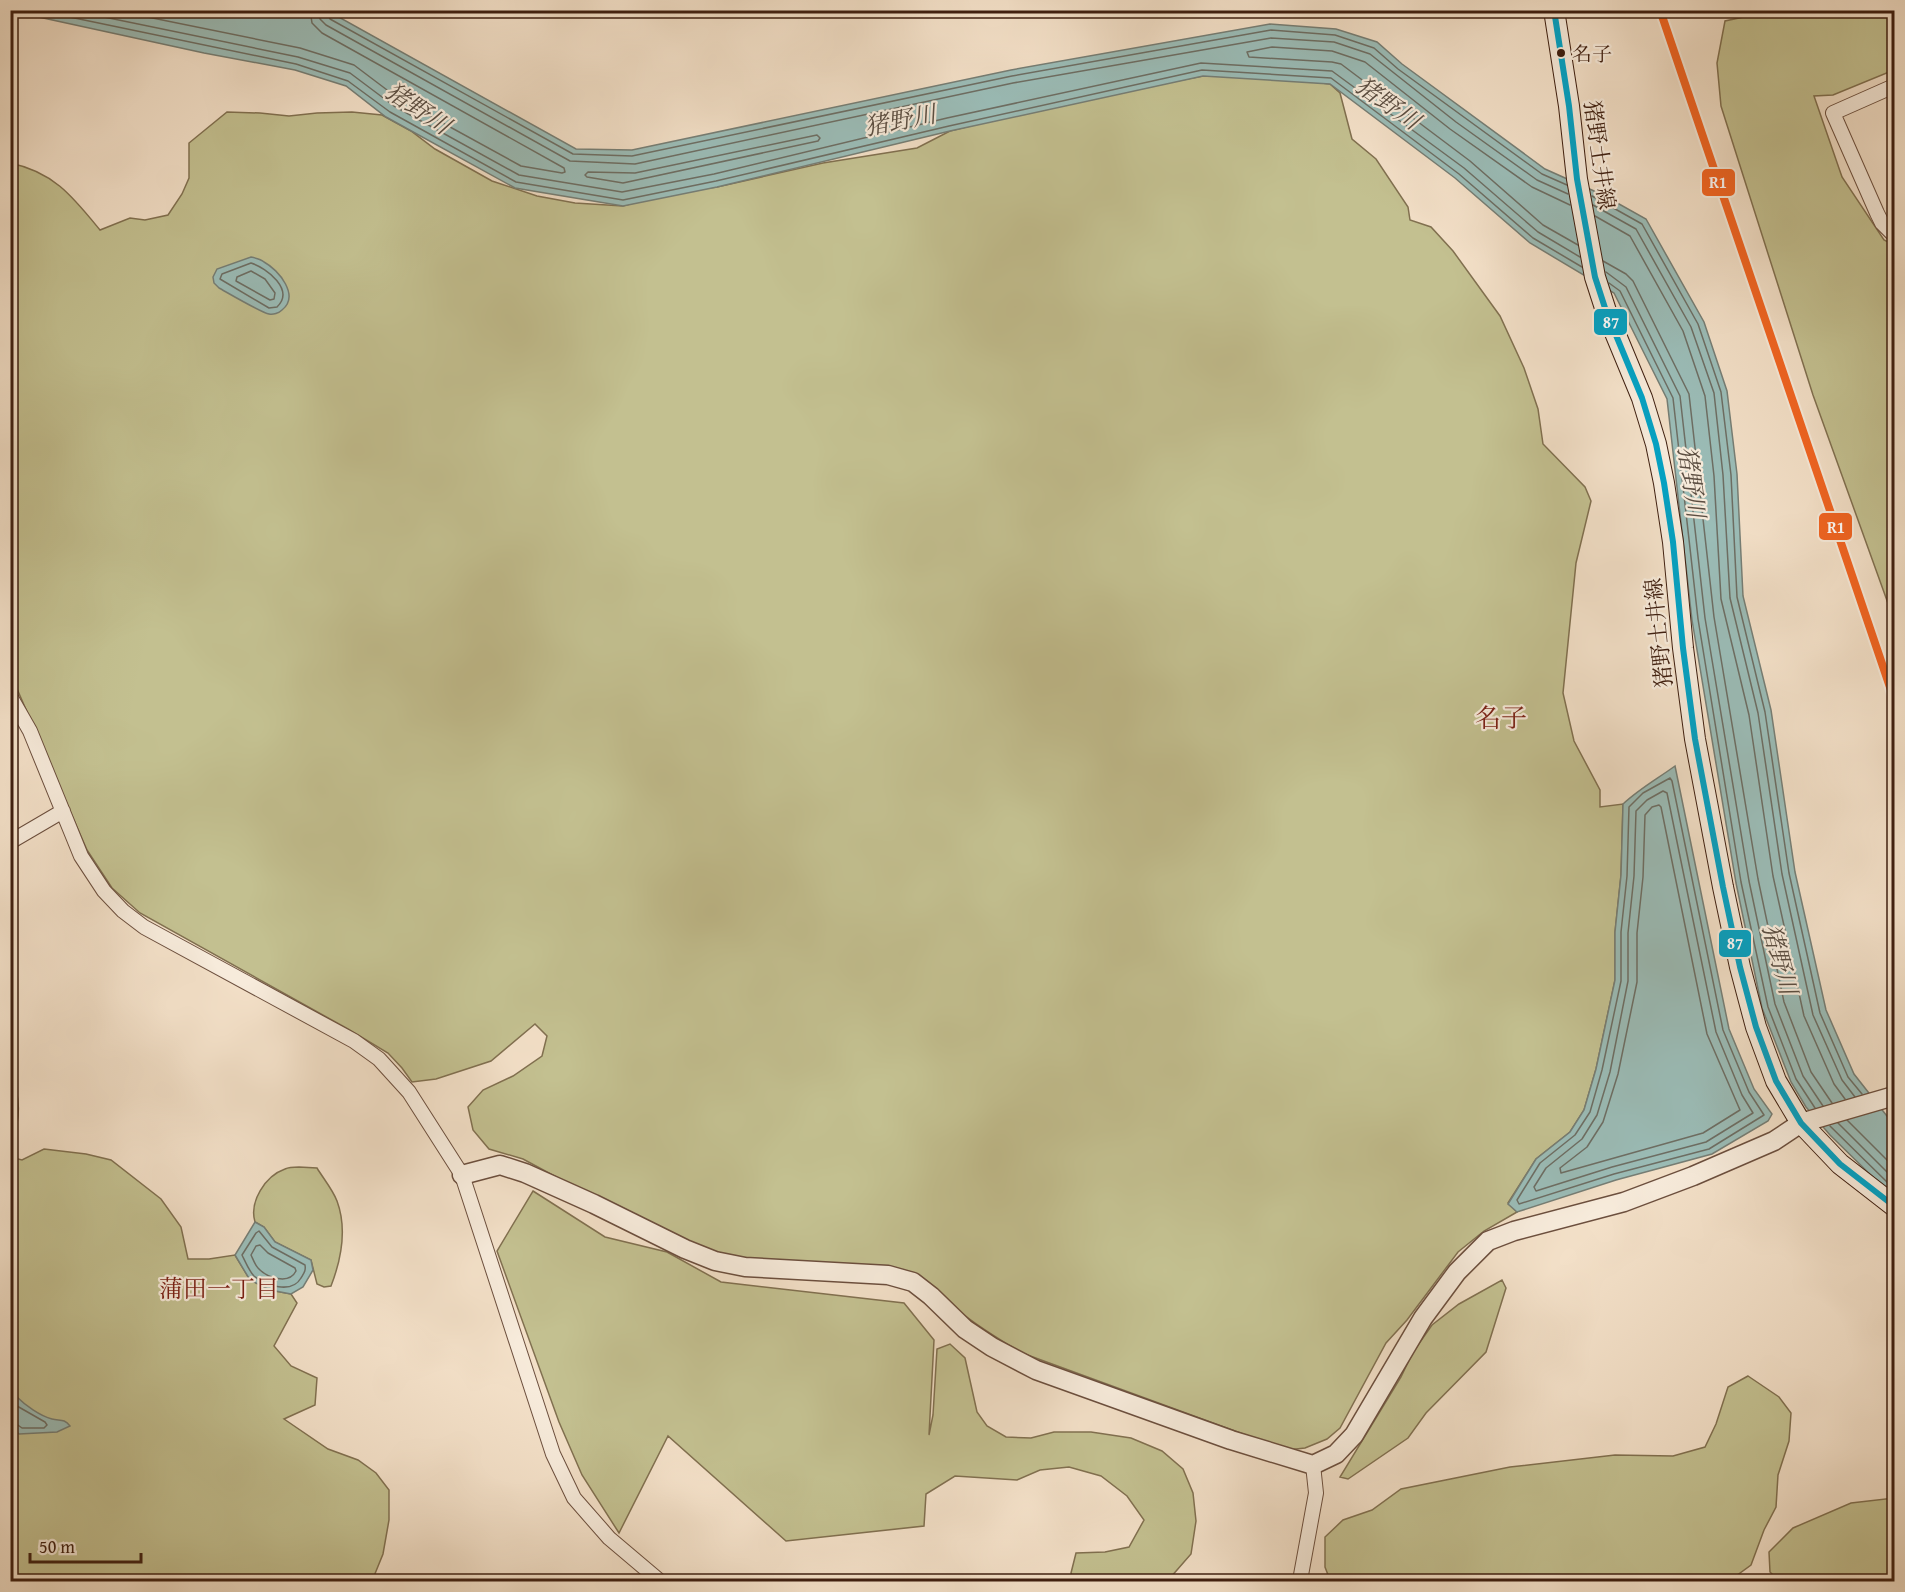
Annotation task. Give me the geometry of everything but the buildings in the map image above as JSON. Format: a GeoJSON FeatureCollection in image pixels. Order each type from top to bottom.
{"type":"FeatureCollection","features":[{"type":"Feature","properties":{"kind":"main road","name":"猪野土井線"},"geometry":{"type":"LineString","coordinates":[[1554,10],[1569,106],[1577,179],[1595,277],[1606,311],[1642,398],[1656,444],[1664,483],[1673,542],[1683,648],[1695,739],[1740,967],[1756,1027],[1772,1070],[1840,1164],[1894,1206]]}},
{"type":"Feature","properties":{"kind":"street"},"geometry":{"type":"LineString","coordinates":[[1894,86],[1833,113],[1877,213],[1882,223],[1894,235]]}},
{"type":"Feature","properties":{"kind":"street"},"geometry":{"type":"LineString","coordinates":[[10,696],[30,731],[81,856],[104,891],[123,911],[144,927],[354,1041],[379,1059],[410,1092],[462,1176],[553,1454],[574,1498],[609,1539],[661,1581]]}},
{"type":"Feature","properties":{"kind":"street"},"geometry":{"type":"LineString","coordinates":[[10,842],[63,811]]}},
{"type":"Feature","properties":{"kind":"street"},"geometry":{"type":"LineString","coordinates":[[462,1176],[500,1165],[525,1173],[715,1261],[745,1267],[888,1275],[913,1282],[965,1329],[992,1347],[1036,1370],[1231,1440],[1314,1465],[1336,1454],[1354,1436],[1423,1318],[1457,1272],[1488,1241],[1514,1231],[1624,1202],[1774,1141],[1810,1121],[1894,1096]]}},
{"type":"Feature","properties":{"kind":"street"},"geometry":{"type":"LineString","coordinates":[[1301,1575],[1316,1493],[1314,1465]]}},
{"type":"Feature","properties":{"kind":"shaded area"},"geometry":{"type":"Polygon","coordinates":[[[1802,10],[1894,11],[1894,70],[1833,95],[1814,96],[1842,177],[1884,240],[1894,245],[1894,620],[1813,395],[1721,106],[1717,63],[1725,21],[1772,11],[1777,16],[1802,10]]]}},
{"type":"Feature","properties":{"kind":"shaded area"},"geometry":{"type":"Polygon","coordinates":[[[1203,76],[1260,76],[1330,84],[1340,93],[1352,139],[1376,159],[1408,207],[1410,220],[1431,227],[1453,251],[1500,316],[1524,368],[1538,409],[1543,444],[1585,487],[1591,501],[1576,563],[1563,693],[1574,741],[1600,790],[1600,807],[1623,804],[1621,875],[1615,932],[1615,980],[1596,1069],[1584,1110],[1570,1132],[1536,1159],[1508,1203],[1517,1212],[1484,1231],[1458,1252],[1407,1320],[1386,1343],[1340,1428],[1327,1439],[1305,1448],[1287,1450],[1022,1353],[976,1324],[934,1289],[736,1263],[584,1192],[523,1159],[489,1149],[473,1130],[468,1107],[483,1090],[513,1076],[542,1056],[547,1036],[535,1024],[491,1061],[436,1079],[412,1082],[388,1053],[140,913],[112,888],[87,850],[11,675],[10,163],[51,179],[81,207],[100,230],[130,218],[145,220],[168,215],[182,194],[189,178],[189,143],[227,112],[289,116],[352,112],[382,115],[411,131],[435,149],[492,181],[537,196],[575,203],[623,206],[669,193],[717,187],[823,163],[917,148],[950,131],[1067,102],[1203,76]]]}},
{"type":"Feature","properties":{"kind":"shaded area"},"geometry":{"type":"Polygon","coordinates":[[[10,1070],[18,1099],[17,1126],[11,1146],[10,1070]]]}},
{"type":"Feature","properties":{"kind":"shaded area"},"geometry":{"type":"Polygon","coordinates":[[[44,1149],[86,1154],[111,1160],[161,1199],[181,1227],[188,1259],[235,1255],[250,1280],[270,1290],[291,1294],[297,1303],[274,1346],[291,1366],[317,1378],[315,1405],[284,1419],[328,1449],[358,1460],[376,1473],[389,1490],[389,1520],[383,1554],[372,1581],[11,1581],[10,1157],[22,1160],[44,1149]]]}},
{"type":"Feature","properties":{"kind":"shaded area"},"geometry":{"type":"Polygon","coordinates":[[[299,1167],[317,1168],[333,1193],[340,1211],[342,1244],[331,1286],[324,1287],[317,1284],[311,1260],[275,1242],[264,1227],[255,1222],[254,1206],[265,1184],[278,1172],[299,1167]]]}},
{"type":"Feature","properties":{"kind":"shaded area"},"geometry":{"type":"Polygon","coordinates":[[[533,1191],[605,1237],[667,1252],[721,1282],[904,1303],[934,1340],[929,1435],[933,1415],[937,1349],[950,1344],[965,1358],[977,1412],[987,1426],[1006,1437],[1031,1438],[1054,1432],[1091,1432],[1131,1438],[1162,1451],[1183,1469],[1193,1493],[1196,1521],[1191,1554],[1170,1578],[1157,1581],[1075,1581],[1071,1573],[1076,1553],[1105,1552],[1129,1547],[1144,1520],[1127,1496],[1101,1476],[1069,1467],[1040,1470],[1017,1480],[955,1476],[926,1494],[924,1526],[786,1541],[668,1436],[619,1533],[582,1475],[559,1422],[497,1251],[533,1191]]]}},
{"type":"Feature","properties":{"kind":"shaded area"},"geometry":{"type":"Polygon","coordinates":[[[1502,1280],[1506,1288],[1486,1352],[1426,1413],[1408,1438],[1348,1479],[1340,1477],[1401,1377],[1413,1352],[1432,1325],[1459,1304],[1502,1280]]]}},
{"type":"Feature","properties":{"kind":"shaded area"},"geometry":{"type":"Polygon","coordinates":[[[1748,1376],[1779,1397],[1791,1413],[1789,1441],[1778,1475],[1776,1507],[1764,1530],[1751,1565],[1729,1581],[1330,1580],[1325,1567],[1325,1537],[1343,1520],[1372,1510],[1401,1489],[1510,1467],[1615,1455],[1673,1456],[1705,1447],[1716,1424],[1728,1387],[1748,1376]]]}},
{"type":"Feature","properties":{"kind":"shaded area"},"geometry":{"type":"Polygon","coordinates":[[[1894,1498],[1894,1581],[1779,1581],[1770,1572],[1769,1552],[1793,1528],[1851,1503],[1894,1498]]]}},
{"type":"Feature","properties":{"kind":"water","name":"猪野川"},"geometry":{"type":"Polygon","coordinates":[[[11,11],[328,11],[576,149],[632,150],[1011,70],[1270,24],[1336,29],[1377,42],[1402,64],[1545,169],[1603,195],[1646,219],[1704,322],[1727,391],[1737,474],[1743,596],[1771,710],[1795,872],[1826,1010],[1854,1074],[1894,1125],[1894,1194],[1884,1188],[1830,1135],[1806,1107],[1791,1082],[1762,1008],[1736,883],[1692,620],[1667,399],[1614,293],[1530,243],[1455,178],[1330,84],[1203,76],[950,131],[717,187],[623,206],[515,188],[386,117],[346,86],[295,70],[204,53],[11,11]]]}},
{"type":"Feature","properties":{"kind":"water"},"geometry":{"type":"Polygon","coordinates":[[[251,257],[260,259],[270,266],[285,284],[289,298],[287,304],[278,313],[265,313],[214,283],[213,277],[217,269],[251,257]]]}},
{"type":"Feature","properties":{"kind":"water"},"geometry":{"type":"Polygon","coordinates":[[[1675,766],[1729,1029],[1754,1089],[1772,1114],[1768,1121],[1712,1154],[1616,1180],[1517,1212],[1508,1204],[1536,1159],[1570,1132],[1584,1110],[1596,1069],[1615,980],[1615,932],[1621,875],[1623,804],[1675,766]]]}},
{"type":"Feature","properties":{"kind":"water"},"geometry":{"type":"Polygon","coordinates":[[[255,1222],[264,1227],[275,1242],[311,1260],[313,1270],[303,1287],[291,1294],[270,1290],[250,1280],[235,1255],[255,1222]]]}},
{"type":"Feature","properties":{"kind":"water"},"geometry":{"type":"Polygon","coordinates":[[[17,1397],[28,1407],[47,1418],[64,1421],[70,1426],[57,1432],[19,1434],[13,1427],[10,1415],[11,1401],[17,1397]]]}},
{"type":"Feature","properties":{"kind":"transit line","name":"87"},"geometry":{"type":"LineString","coordinates":[[1554,10],[1569,106],[1577,179],[1595,277],[1606,311],[1642,398],[1656,444],[1664,483],[1673,542],[1683,648],[1695,739],[1723,887],[1740,967],[1756,1027],[1776,1081],[1801,1123],[1840,1164],[1894,1206]]}},
{"type":"Feature","properties":{"kind":"transit line","name":"R1"},"geometry":{"type":"LineString","coordinates":[[1660,10],[1894,699]]}},
{"type":"Feature","properties":{"kind":"place","name":"名子"},"geometry":{"type":"Point","coordinates":[1561,53]}},
{"type":"Feature","properties":{"kind":"district","name":"名子"},"geometry":{"type":"Point","coordinates":[1501,717]}},
{"type":"Feature","properties":{"kind":"district","name":"蒲田一丁目"},"geometry":{"type":"Point","coordinates":[219,1288]}}]}
